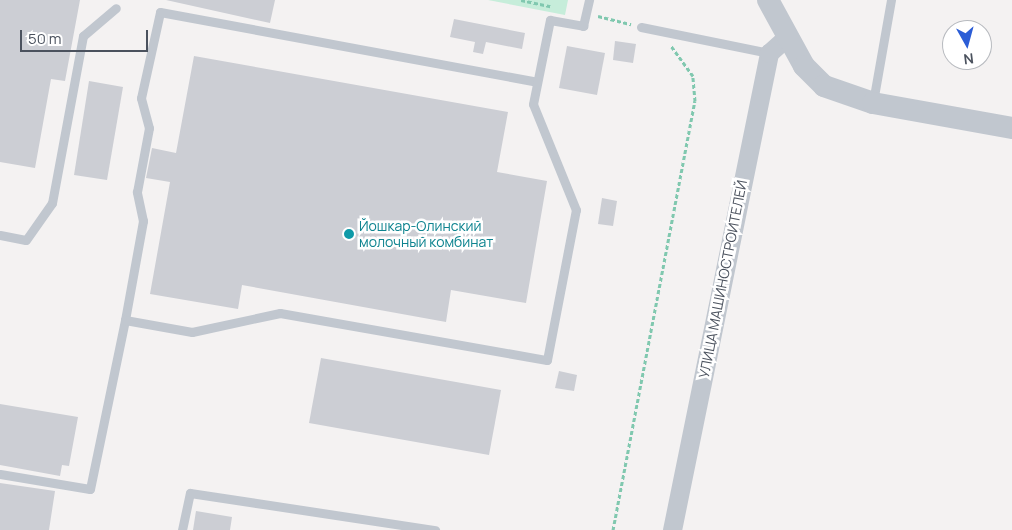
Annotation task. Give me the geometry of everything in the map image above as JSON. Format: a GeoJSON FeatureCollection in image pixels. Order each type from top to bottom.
{"type":"FeatureCollection","features":[{"type":"Feature","properties":{"kind":"street"},"geometry":{"type":"LineString","coordinates":[[768,0],[804,66],[824,86],[872,102],[1012,128]]}},
{"type":"Feature","properties":{"kind":"street"},"geometry":{"type":"LineString","coordinates":[[769,54],[787,36]]}},
{"type":"Feature","properties":{"kind":"street","name":"УЛИЦА МАШИНОСТРОИТЕЛЕЙ"},"geometry":{"type":"LineString","coordinates":[[672,530],[769,54]]}},
{"type":"Feature","properties":{"kind":"lane"},"geometry":{"type":"LineString","coordinates":[[125,320],[192,332],[280,313],[547,360],[576,210],[533,104],[550,20],[583,26],[588,0]]}},
{"type":"Feature","properties":{"kind":"lane"},"geometry":{"type":"LineString","coordinates":[[872,102],[891,0]]}},
{"type":"Feature","properties":{"kind":"lane"},"geometry":{"type":"LineString","coordinates":[[0,235],[26,240],[52,203],[83,36],[116,8]]}},
{"type":"Feature","properties":{"kind":"lane"},"geometry":{"type":"LineString","coordinates":[[0,474],[90,489],[125,320],[143,221],[137,192],[149,128],[141,98],[160,12],[538,82]]}},
{"type":"Feature","properties":{"kind":"lane"},"geometry":{"type":"LineString","coordinates":[[641,26],[769,54]]}},
{"type":"Feature","properties":{"kind":"lane"},"geometry":{"type":"LineString","coordinates":[[182,530],[190,493],[435,530]]}},
{"type":"Feature","properties":{"kind":"path"},"geometry":{"type":"LineString","coordinates":[[586,13],[641,26]]}},
{"type":"Feature","properties":{"kind":"path"},"geometry":{"type":"LineString","coordinates":[[613,530],[695,101],[693,76],[668,43]]}},
{"type":"Feature","properties":{"kind":"green space"},"geometry":{"type":"Polygon","coordinates":[[[488,0],[568,0],[565,15],[488,0]]]}},
{"type":"Feature","properties":{"kind":"building"},"geometry":{"type":"Polygon","coordinates":[[[0,0],[80,0],[65,81],[51,79],[35,168],[0,162],[0,0]]]}},
{"type":"Feature","properties":{"kind":"building"},"geometry":{"type":"Polygon","coordinates":[[[166,0],[275,0],[270,23],[166,0]]]}},
{"type":"Feature","properties":{"kind":"building"},"geometry":{"type":"Polygon","coordinates":[[[454,19],[525,33],[522,49],[486,42],[483,54],[473,52],[475,42],[450,37],[454,19]]]}},
{"type":"Feature","properties":{"kind":"building"},"geometry":{"type":"Polygon","coordinates":[[[615,41],[636,44],[633,63],[613,60],[615,41]]]}},
{"type":"Feature","properties":{"kind":"building"},"geometry":{"type":"Polygon","coordinates":[[[567,46],[605,53],[597,95],[559,88],[567,46]]]}},
{"type":"Feature","properties":{"kind":"building","name":"Йошкар-Олинский молочный комбинат"},"geometry":{"type":"Polygon","coordinates":[[[194,56],[508,112],[497,172],[547,181],[526,303],[451,290],[446,322],[242,285],[238,309],[150,294],[170,182],[146,178],[152,148],[176,153],[194,56]]]}},
{"type":"Feature","properties":{"kind":"building"},"geometry":{"type":"Polygon","coordinates":[[[89,81],[123,87],[107,180],[74,175],[89,81]]]}},
{"type":"Feature","properties":{"kind":"building"},"geometry":{"type":"Polygon","coordinates":[[[602,198],[617,201],[613,226],[598,224],[602,198]]]}},
{"type":"Feature","properties":{"kind":"building"},"geometry":{"type":"Polygon","coordinates":[[[321,358],[501,390],[489,455],[309,423],[321,358]]]}},
{"type":"Feature","properties":{"kind":"building"},"geometry":{"type":"Polygon","coordinates":[[[559,371],[577,375],[574,391],[555,388],[559,371]]]}},
{"type":"Feature","properties":{"kind":"building"},"geometry":{"type":"Polygon","coordinates":[[[0,404],[78,417],[69,466],[62,465],[60,476],[0,465],[0,404]]]}},
{"type":"Feature","properties":{"kind":"building"},"geometry":{"type":"Polygon","coordinates":[[[0,483],[55,491],[49,530],[0,530],[0,483]]]}},
{"type":"Feature","properties":{"kind":"building"},"geometry":{"type":"Polygon","coordinates":[[[196,511],[232,517],[230,530],[193,530],[196,511]]]}},
{"type":"Feature","properties":{"kind":"place","name":"Йошкар-Олинский молочный комбинат"},"geometry":{"type":"Point","coordinates":[349,234]}}]}
